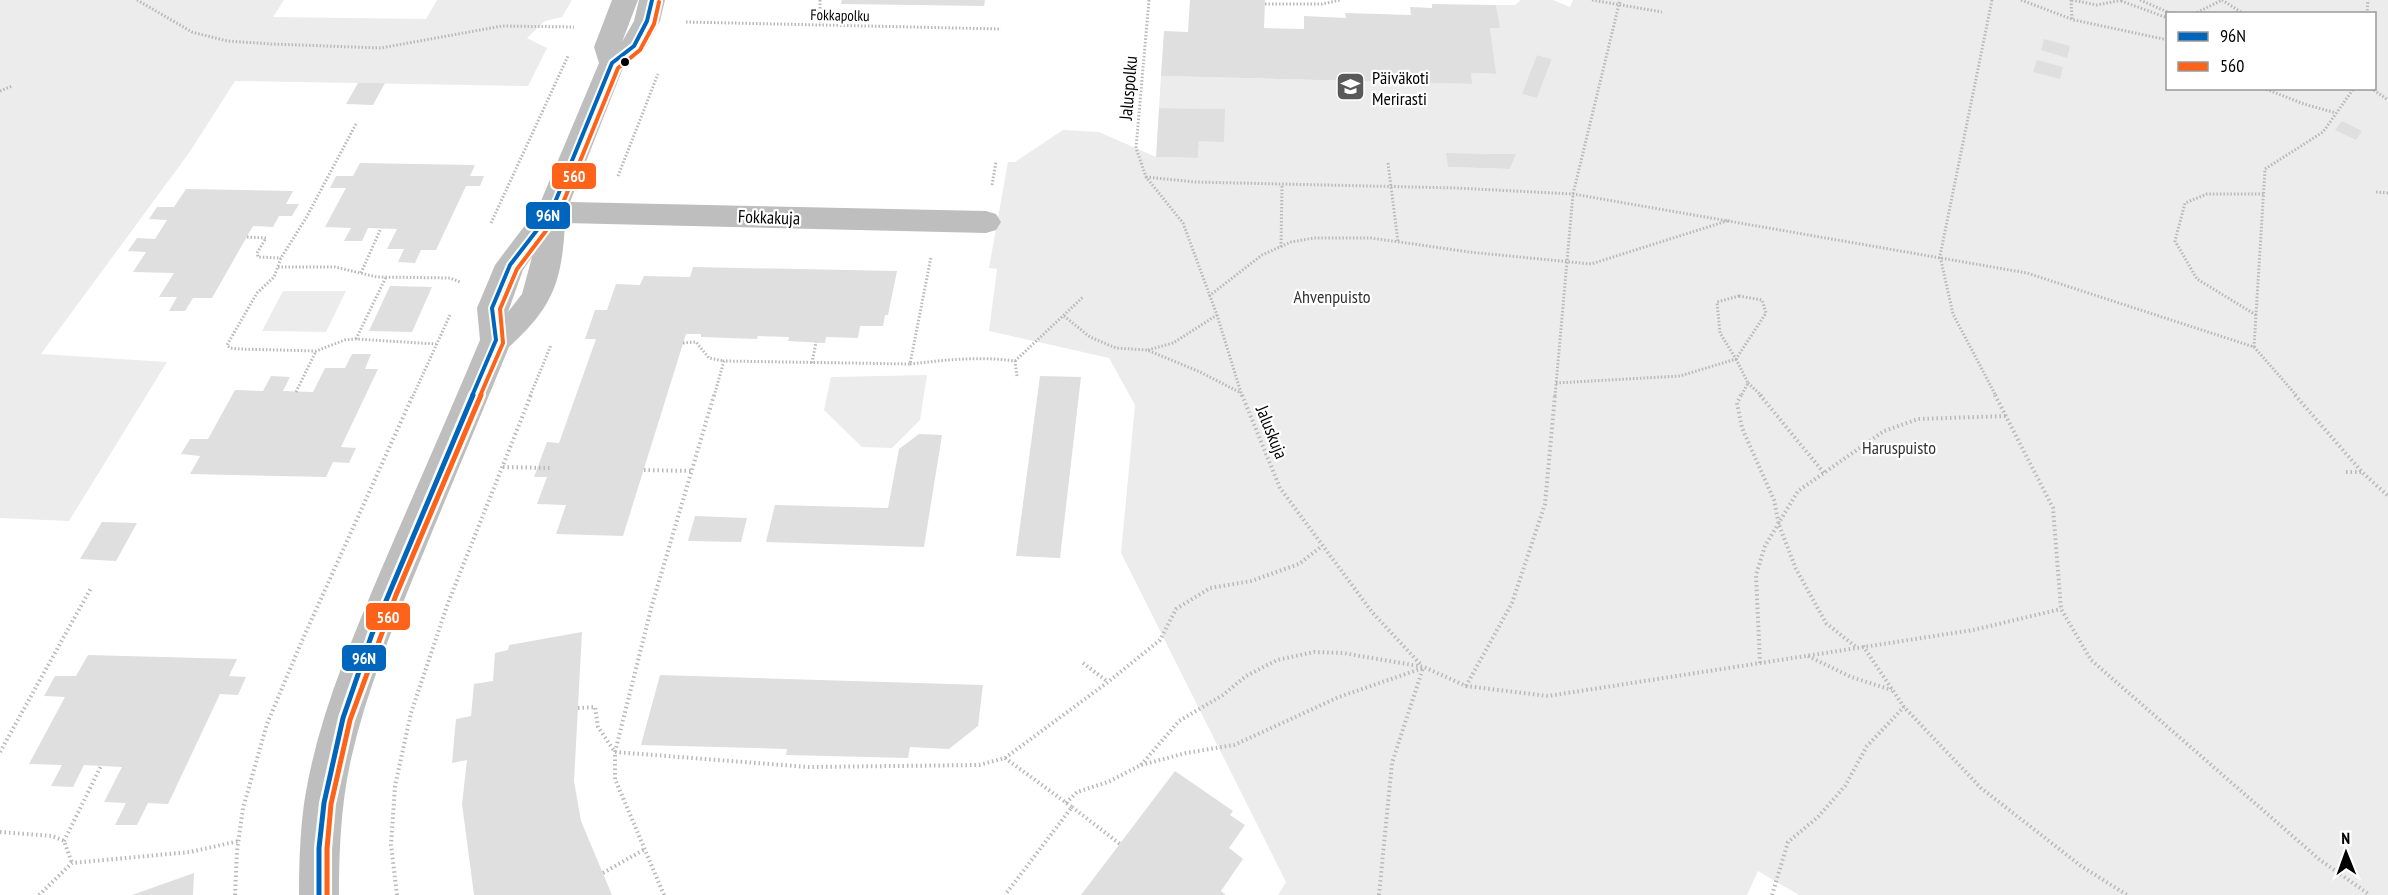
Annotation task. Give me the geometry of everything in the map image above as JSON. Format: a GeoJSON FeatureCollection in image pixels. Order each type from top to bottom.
{"type":"FeatureCollection","features":[{"type":"Feature","properties":{"kind":"street"},"geometry":{"type":"LineString","coordinates":[[612,63],[607,47],[625,0]]}},
{"type":"Feature","properties":{"kind":"street"},"geometry":{"type":"LineString","coordinates":[[319,895],[317,853],[324,792],[339,724],[366,646],[496,340],[530,307],[548,265],[551,212],[612,63],[634,46],[646,21],[652,0]]}},
{"type":"Feature","properties":{"kind":"street","name":"Fokkakuja"},"geometry":{"type":"LineString","coordinates":[[551,212],[986,222]]}},
{"type":"Feature","properties":{"kind":"path"},"geometry":{"type":"LineString","coordinates":[[137,0],[192,32],[227,41],[272,44],[381,48],[502,26],[581,27]]}},
{"type":"Feature","properties":{"kind":"path"},"geometry":{"type":"LineString","coordinates":[[820,0],[820,25]]}},
{"type":"Feature","properties":{"kind":"path","name":"Jaluspolku"},"geometry":{"type":"LineString","coordinates":[[1146,177],[1136,148],[1149,0]]}},
{"type":"Feature","properties":{"kind":"path"},"geometry":{"type":"LineString","coordinates":[[1264,4],[1322,4],[1340,0]]}},
{"type":"Feature","properties":{"kind":"path"},"geometry":{"type":"LineString","coordinates":[[1592,0],[1662,12]]}},
{"type":"Feature","properties":{"kind":"path"},"geometry":{"type":"LineString","coordinates":[[1466,686],[1512,603],[1545,504],[1573,194],[1620,0]]}},
{"type":"Feature","properties":{"kind":"path"},"geometry":{"type":"LineString","coordinates":[[1992,0],[1940,256],[1953,314],[2053,508],[2061,609],[2091,660],[2320,860],[2370,895]]}},
{"type":"Feature","properties":{"kind":"path"},"geometry":{"type":"LineString","coordinates":[[2021,0],[2036,8],[2101,28],[2166,40]]}},
{"type":"Feature","properties":{"kind":"path"},"geometry":{"type":"LineString","coordinates":[[2072,19],[2071,0],[2099,5],[2122,0],[2166,17]]}},
{"type":"Feature","properties":{"kind":"path"},"geometry":{"type":"LineString","coordinates":[[2140,0],[2167,12]]}},
{"type":"Feature","properties":{"kind":"path"},"geometry":{"type":"LineString","coordinates":[[2198,12],[2221,0],[2241,12]]}},
{"type":"Feature","properties":{"kind":"path","name":"Fokkapolku"},"geometry":{"type":"LineString","coordinates":[[679,22],[1001,29]]}},
{"type":"Feature","properties":{"kind":"path"},"geometry":{"type":"LineString","coordinates":[[487,232],[572,48]]}},
{"type":"Feature","properties":{"kind":"path"},"geometry":{"type":"LineString","coordinates":[[618,178],[660,70]]}},
{"type":"Feature","properties":{"kind":"path"},"geometry":{"type":"LineString","coordinates":[[0,91],[12,86]]}},
{"type":"Feature","properties":{"kind":"path"},"geometry":{"type":"LineString","coordinates":[[2269,90],[2304,104],[2336,113]]}},
{"type":"Feature","properties":{"kind":"path"},"geometry":{"type":"LineString","coordinates":[[2254,347],[2265,169],[2323,132],[2353,90]]}},
{"type":"Feature","properties":{"kind":"path"},"geometry":{"type":"LineString","coordinates":[[2374,90],[2388,100]]}},
{"type":"Feature","properties":{"kind":"path"},"geometry":{"type":"LineString","coordinates":[[356,124],[306,218],[281,258],[274,277],[257,293],[227,345],[230,348],[240,349],[316,351],[345,340],[356,339],[436,344]]}},
{"type":"Feature","properties":{"kind":"path"},"geometry":{"type":"LineString","coordinates":[[1388,163],[1398,242]]}},
{"type":"Feature","properties":{"kind":"path"},"geometry":{"type":"LineString","coordinates":[[1146,177],[1195,182],[1573,194],[1731,220],[1885,250],[1940,256],[2027,273],[2254,347],[2362,472],[2388,496]]}},
{"type":"Feature","properties":{"kind":"path","name":"Jaluskuja"},"geometry":{"type":"LineString","coordinates":[[1146,177],[1183,223],[1217,315],[1241,393],[1280,488],[1372,612],[1424,667]]}},
{"type":"Feature","properties":{"kind":"path"},"geometry":{"type":"LineString","coordinates":[[1281,247],[1282,184]]}},
{"type":"Feature","properties":{"kind":"path"},"geometry":{"type":"LineString","coordinates":[[2376,192],[2388,193]]}},
{"type":"Feature","properties":{"kind":"path"},"geometry":{"type":"LineString","coordinates":[[2256,315],[2197,279],[2175,241],[2185,203],[2207,194],[2264,194]]}},
{"type":"Feature","properties":{"kind":"path"},"geometry":{"type":"LineString","coordinates":[[1209,296],[1263,255],[1281,247],[1314,238],[1371,238],[1469,252],[1592,264],[1731,220]]}},
{"type":"Feature","properties":{"kind":"path"},"geometry":{"type":"LineString","coordinates":[[361,273],[381,228]]}},
{"type":"Feature","properties":{"kind":"path"},"geometry":{"type":"LineString","coordinates":[[247,237],[266,238],[257,253],[258,257],[281,258]]}},
{"type":"Feature","properties":{"kind":"path"},"geometry":{"type":"LineString","coordinates":[[910,364],[932,255]]}},
{"type":"Feature","properties":{"kind":"path"},"geometry":{"type":"LineString","coordinates":[[278,267],[335,267],[386,277],[450,278],[464,284]]}},
{"type":"Feature","properties":{"kind":"path"},"geometry":{"type":"LineString","coordinates":[[356,339],[386,277]]}},
{"type":"Feature","properties":{"kind":"path"},"geometry":{"type":"LineString","coordinates":[[1556,383],[1680,376],[1736,359],[1766,313],[1762,300],[1748,295],[1730,296],[1717,302],[1716,322],[1719,337],[1736,359],[1748,383],[1766,399],[1796,441],[1824,472]]}},
{"type":"Feature","properties":{"kind":"path"},"geometry":{"type":"LineString","coordinates":[[683,343],[696,342],[709,358],[724,361],[910,364],[968,358],[1016,361],[1083,297]]}},
{"type":"Feature","properties":{"kind":"path"},"geometry":{"type":"LineString","coordinates":[[234,895],[234,875],[244,801],[261,742],[292,664],[450,314]]}},
{"type":"Feature","properties":{"kind":"path"},"geometry":{"type":"LineString","coordinates":[[1064,316],[1090,337],[1116,348],[1147,350],[1173,343],[1217,315]]}},
{"type":"Feature","properties":{"kind":"path"},"geometry":{"type":"LineString","coordinates":[[397,895],[392,845],[395,786],[411,713],[448,603],[553,340]]}},
{"type":"Feature","properties":{"kind":"path"},"geometry":{"type":"LineString","coordinates":[[812,363],[816,342]]}},
{"type":"Feature","properties":{"kind":"path"},"geometry":{"type":"LineString","coordinates":[[1147,350],[1200,372],[1241,393]]}},
{"type":"Feature","properties":{"kind":"path"},"geometry":{"type":"LineString","coordinates":[[296,392],[316,351]]}},
{"type":"Feature","properties":{"kind":"path"},"geometry":{"type":"LineString","coordinates":[[664,895],[615,779],[615,752],[652,605],[724,361]]}},
{"type":"Feature","properties":{"kind":"path"},"geometry":{"type":"LineString","coordinates":[[1016,361],[1017,377]]}},
{"type":"Feature","properties":{"kind":"path"},"geometry":{"type":"LineString","coordinates":[[1748,383],[1737,403],[1742,428],[1774,500],[1779,525],[1796,569],[1826,623],[1860,647],[1904,707],[1981,788],[2081,866],[2127,895]]}},
{"type":"Feature","properties":{"kind":"path"},"geometry":{"type":"LineString","coordinates":[[1760,663],[1756,575],[1765,546],[1798,490],[1884,431],[1918,419],[2006,416]]}},
{"type":"Feature","properties":{"kind":"path"},"geometry":{"type":"LineString","coordinates":[[503,467],[550,468]]}},
{"type":"Feature","properties":{"kind":"path"},"geometry":{"type":"LineString","coordinates":[[644,470],[692,471]]}},
{"type":"Feature","properties":{"kind":"path"},"geometry":{"type":"LineString","coordinates":[[2346,472],[2362,472]]}},
{"type":"Feature","properties":{"kind":"path"},"geometry":{"type":"LineString","coordinates":[[615,752],[808,767],[979,765],[1005,758],[1108,682],[1160,640],[1176,609],[1210,588],[1251,581],[1299,564],[1322,546]]}},
{"type":"Feature","properties":{"kind":"path"},"geometry":{"type":"LineString","coordinates":[[0,752],[91,588]]}},
{"type":"Feature","properties":{"kind":"path"},"geometry":{"type":"LineString","coordinates":[[1141,765],[1179,721],[1223,695],[1246,676],[1277,660],[1314,652],[1343,653],[1424,667],[1466,686],[1548,696],[1973,630],[2061,609]]}},
{"type":"Feature","properties":{"kind":"path"},"geometry":{"type":"LineString","coordinates":[[1807,655],[1851,677],[1892,690]]}},
{"type":"Feature","properties":{"kind":"path"},"geometry":{"type":"LineString","coordinates":[[1083,663],[1108,682]]}},
{"type":"Feature","properties":{"kind":"path"},"geometry":{"type":"LineString","coordinates":[[1066,803],[1077,792],[1108,782],[1141,765],[1186,753],[1234,745],[1339,697],[1424,667]]}},
{"type":"Feature","properties":{"kind":"path"},"geometry":{"type":"LineString","coordinates":[[1379,895],[1392,763],[1424,667]]}},
{"type":"Feature","properties":{"kind":"path"},"geometry":{"type":"LineString","coordinates":[[578,708],[595,707],[598,727],[615,752]]}},
{"type":"Feature","properties":{"kind":"path"},"geometry":{"type":"LineString","coordinates":[[1772,895],[1788,842],[1818,817],[1845,786],[1867,747],[1904,707]]}},
{"type":"Feature","properties":{"kind":"path"},"geometry":{"type":"LineString","coordinates":[[1005,758],[1120,844]]}},
{"type":"Feature","properties":{"kind":"path"},"geometry":{"type":"LineString","coordinates":[[72,863],[64,841],[101,766]]}},
{"type":"Feature","properties":{"kind":"path"},"geometry":{"type":"LineString","coordinates":[[1005,895],[1072,807]]}},
{"type":"Feature","properties":{"kind":"path"},"geometry":{"type":"LineString","coordinates":[[0,832],[52,836],[64,841]]}},
{"type":"Feature","properties":{"kind":"path"},"geometry":{"type":"LineString","coordinates":[[39,895],[72,863],[190,852],[239,841]]}},
{"type":"Feature","properties":{"kind":"path"},"geometry":{"type":"LineString","coordinates":[[603,873],[645,849]]}},
{"type":"Feature","properties":{"kind":"green space"},"geometry":{"type":"Polygon","coordinates":[[[0,0],[284,0],[273,17],[426,19],[437,0],[572,0],[562,17],[545,21],[527,38],[547,48],[528,86],[235,81],[189,153],[41,354],[167,362],[69,521],[0,518],[0,0]]]}},
{"type":"Feature","properties":{"kind":"green space","name":"Haruspuisto"},"geometry":{"type":"Polygon","coordinates":[[[1521,0],[1553,0],[1570,7],[1573,0],[2388,0],[2388,895],[1799,895],[1758,871],[1747,895],[1278,895],[1286,882],[1121,553],[1135,405],[1109,358],[989,331],[997,269],[989,268],[1008,162],[1015,162],[1063,130],[1099,132],[1156,157],[1198,158],[1199,141],[1225,109],[1159,108],[1161,76],[1471,84],[1471,73],[1495,74],[1490,28],[1499,28],[1496,5],[1515,5],[1521,0]],[[1537,55],[1523,94],[1537,98],[1552,59],[1537,55]],[[1447,153],[1448,167],[1510,169],[1516,154],[1447,153]]]}},
{"type":"Feature","properties":{"kind":"green space"},"geometry":{"type":"Polygon","coordinates":[[[283,291],[346,291],[326,332],[262,331],[283,291]]]}},
{"type":"Feature","properties":{"kind":"green space"},"geometry":{"type":"Polygon","coordinates":[[[927,375],[920,420],[892,448],[862,447],[824,410],[831,377],[927,375]]]}},
{"type":"Feature","properties":{"kind":"building"},"geometry":{"type":"Polygon","coordinates":[[[842,0],[985,0],[984,6],[841,4],[842,0]]]}},
{"type":"Feature","properties":{"kind":"building"},"geometry":{"type":"Polygon","coordinates":[[[1190,0],[1265,0],[1264,28],[1304,29],[1304,16],[1346,18],[1345,13],[1411,15],[1410,7],[1432,8],[1432,4],[1496,5],[1500,28],[1490,28],[1496,74],[1471,73],[1472,84],[1161,76],[1164,31],[1188,32],[1190,0]]]}},
{"type":"Feature","properties":{"kind":"building"},"geometry":{"type":"Polygon","coordinates":[[[2044,39],[2070,46],[2067,58],[2041,50],[2044,39]]]}},
{"type":"Feature","properties":{"kind":"building"},"geometry":{"type":"Polygon","coordinates":[[[1537,55],[1552,59],[1537,98],[1522,94],[1537,55]]]}},
{"type":"Feature","properties":{"kind":"building"},"geometry":{"type":"Polygon","coordinates":[[[2037,60],[2063,67],[2060,79],[2033,72],[2037,60]]]}},
{"type":"Feature","properties":{"kind":"building"},"geometry":{"type":"Polygon","coordinates":[[[358,83],[385,83],[373,105],[346,104],[358,83]]]}},
{"type":"Feature","properties":{"kind":"building"},"geometry":{"type":"Polygon","coordinates":[[[1159,108],[1225,109],[1224,142],[1199,141],[1198,158],[1156,157],[1159,108]]]}},
{"type":"Feature","properties":{"kind":"building"},"geometry":{"type":"Polygon","coordinates":[[[2342,121],[2362,131],[2356,140],[2335,130],[2342,121]]]}},
{"type":"Feature","properties":{"kind":"building"},"geometry":{"type":"Polygon","coordinates":[[[1446,153],[1516,154],[1510,169],[1448,167],[1446,153]]]}},
{"type":"Feature","properties":{"kind":"building"},"geometry":{"type":"Polygon","coordinates":[[[360,163],[475,165],[470,176],[484,176],[480,186],[466,186],[436,250],[421,250],[415,263],[398,262],[404,249],[387,249],[397,229],[368,228],[362,241],[344,241],[351,228],[325,227],[346,188],[330,188],[336,176],[353,176],[360,163]]]}},
{"type":"Feature","properties":{"kind":"building"},"geometry":{"type":"Polygon","coordinates":[[[186,189],[293,191],[286,204],[299,204],[292,216],[279,216],[273,227],[253,226],[212,298],[193,298],[185,311],[169,311],[177,297],[159,297],[174,273],[133,272],[146,252],[128,251],[137,238],[155,239],[167,220],[149,219],[157,207],[174,207],[186,189]]]}},
{"type":"Feature","properties":{"kind":"building"},"geometry":{"type":"Polygon","coordinates":[[[693,267],[897,271],[888,315],[885,315],[883,326],[860,326],[858,338],[826,337],[825,343],[788,341],[789,337],[758,336],[757,339],[701,337],[701,334],[686,334],[623,536],[556,534],[566,505],[537,504],[547,477],[534,477],[547,442],[559,443],[596,339],[585,339],[595,310],[607,310],[616,284],[640,285],[644,276],[690,277],[693,267]]]}},
{"type":"Feature","properties":{"kind":"building"},"geometry":{"type":"Polygon","coordinates":[[[390,286],[432,287],[412,332],[369,331],[390,286]]]}},
{"type":"Feature","properties":{"kind":"building"},"geometry":{"type":"Polygon","coordinates":[[[352,354],[371,354],[365,369],[378,369],[341,447],[356,448],[349,463],[333,462],[326,477],[190,474],[200,456],[181,454],[190,439],[208,439],[235,390],[263,391],[271,376],[290,377],[283,391],[313,392],[325,368],[345,368],[352,354]]]}},
{"type":"Feature","properties":{"kind":"building"},"geometry":{"type":"Polygon","coordinates":[[[1040,376],[1081,377],[1060,558],[1016,556],[1040,376]]]}},
{"type":"Feature","properties":{"kind":"building"},"geometry":{"type":"Polygon","coordinates":[[[919,434],[942,435],[924,547],[766,542],[775,505],[888,508],[899,449],[919,434]]]}},
{"type":"Feature","properties":{"kind":"building"},"geometry":{"type":"Polygon","coordinates":[[[695,516],[747,518],[741,542],[688,541],[695,516]]]}},
{"type":"Feature","properties":{"kind":"building"},"geometry":{"type":"Polygon","coordinates":[[[102,522],[137,523],[116,561],[80,559],[102,522]]]}},
{"type":"Feature","properties":{"kind":"building"},"geometry":{"type":"Polygon","coordinates":[[[582,632],[574,781],[581,821],[612,895],[474,895],[462,804],[467,760],[452,763],[456,719],[471,716],[474,684],[493,681],[495,653],[508,650],[509,645],[582,632]]]}},
{"type":"Feature","properties":{"kind":"building"},"geometry":{"type":"Polygon","coordinates":[[[88,655],[237,659],[229,676],[246,677],[238,695],[220,694],[168,804],[148,803],[137,825],[115,825],[126,803],[104,802],[122,767],[84,765],[73,787],[51,786],[62,765],[29,764],[65,697],[44,696],[55,676],[76,676],[88,655]]]}},
{"type":"Feature","properties":{"kind":"building"},"geometry":{"type":"Polygon","coordinates":[[[660,675],[983,685],[978,726],[949,749],[910,747],[908,758],[786,755],[787,749],[641,745],[660,675]]]}},
{"type":"Feature","properties":{"kind":"building"},"geometry":{"type":"Polygon","coordinates":[[[1175,771],[1233,811],[1230,815],[1245,825],[1229,848],[1243,859],[1221,891],[1226,895],[1081,895],[1175,771]]]}},
{"type":"Feature","properties":{"kind":"building"},"geometry":{"type":"Polygon","coordinates":[[[194,873],[193,895],[132,895],[194,873]]]}},
{"type":"Feature","properties":{"kind":"transit line","name":"96N"},"geometry":{"type":"LineString","coordinates":[[319,895],[319,848],[324,803],[343,718],[372,634],[496,340],[492,308],[510,265],[551,212],[612,63],[634,46],[647,21],[652,0]]}},
{"type":"Feature","properties":{"kind":"transit line","name":"560"},"geometry":{"type":"LineString","coordinates":[[327,895],[327,849],[331,804],[350,720],[396,595],[503,343],[500,309],[517,269],[558,215],[618,68],[640,50],[654,24],[659,2]]}},
{"type":"Feature","properties":{"kind":"place","name":"Päiväkoti Merirasti"},"geometry":{"type":"Point","coordinates":[1351,87]}},
{"type":"Feature","properties":{"kind":"park label","name":"Ahvenpuisto"},"geometry":{"type":"Point","coordinates":[1332,296]}}]}
